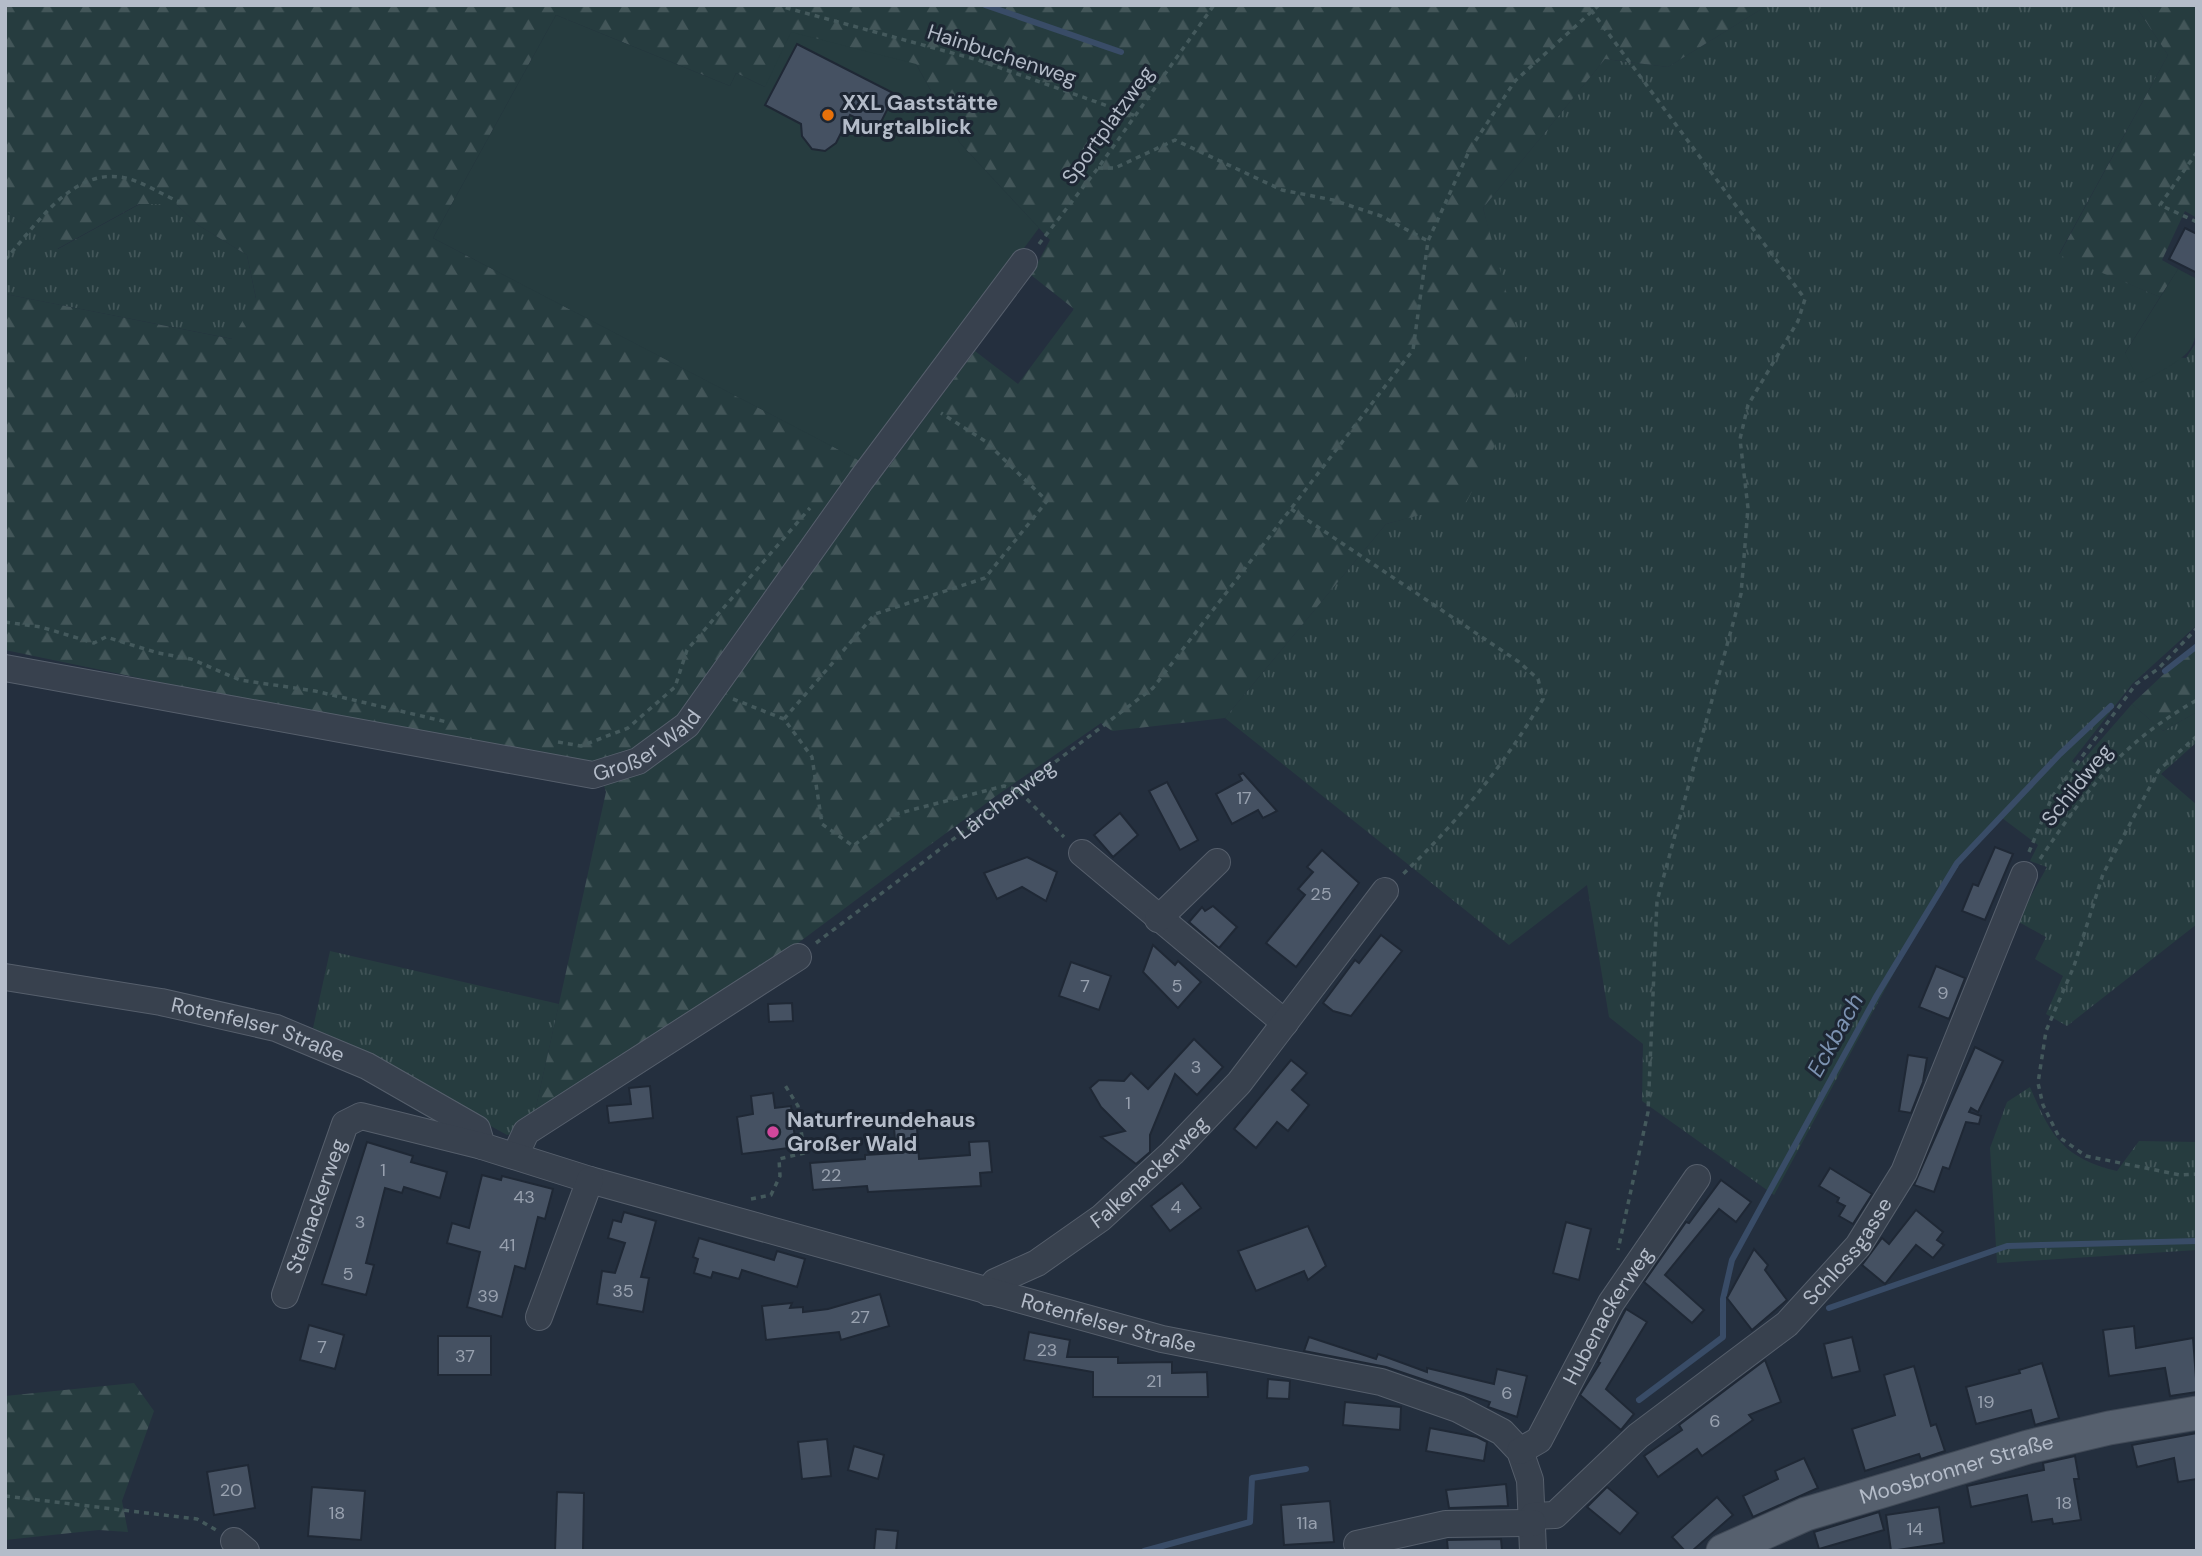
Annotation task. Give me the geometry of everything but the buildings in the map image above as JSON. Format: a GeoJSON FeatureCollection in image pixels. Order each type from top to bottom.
{"type":"FeatureCollection","features":[{"type":"Feature","properties":{"kind":"main road","name":"Moosbronner Straße"},"geometry":{"type":"LineString","coordinates":[[1723,1551],[1806,1514],[2028,1447],[2109,1428],[2197,1413]]}},
{"type":"Feature","properties":{"kind":"street","name":"Großer Wald"},"geometry":{"type":"LineString","coordinates":[[5,667],[310,726],[593,775],[638,761],[687,725],[853,491],[1024,262]]}},
{"type":"Feature","properties":{"kind":"street"},"geometry":{"type":"LineString","coordinates":[[1082,853],[1285,1023]]}},
{"type":"Feature","properties":{"kind":"street"},"geometry":{"type":"LineString","coordinates":[[1158,919],[1217,862]]}},
{"type":"Feature","properties":{"kind":"street","name":"Schlossgasse"},"geometry":{"type":"LineString","coordinates":[[1357,1544],[1446,1524],[1533,1519],[1555,1515],[1638,1436],[1787,1324],[1858,1246],[1904,1172],[2024,875]]}},
{"type":"Feature","properties":{"kind":"street","name":"Falkenackerweg"},"geometry":{"type":"LineString","coordinates":[[988,1292],[995,1282],[1037,1263],[1111,1208],[1172,1153],[1239,1083],[1385,891]]}},
{"type":"Feature","properties":{"kind":"street"},"geometry":{"type":"LineString","coordinates":[[515,1156],[526,1132],[798,957]]}},
{"type":"Feature","properties":{"kind":"street","name":"Rotenfelser Straße"},"geometry":{"type":"LineString","coordinates":[[5,977],[161,1002],[276,1028],[367,1066],[477,1129],[482,1146]]}},
{"type":"Feature","properties":{"kind":"street","name":"Steinackerweg"},"geometry":{"type":"LineString","coordinates":[[285,1295],[345,1124],[361,1116],[515,1156]]}},
{"type":"Feature","properties":{"kind":"street","name":"Rotenfelser Straße"},"geometry":{"type":"LineString","coordinates":[[515,1156],[590,1180],[1162,1339],[1381,1382],[1458,1409],[1502,1432],[1520,1451]]}},
{"type":"Feature","properties":{"kind":"street","name":"Hubenackerweg"},"geometry":{"type":"LineString","coordinates":[[1520,1451],[1539,1440],[1611,1303],[1697,1178]]}},
{"type":"Feature","properties":{"kind":"street"},"geometry":{"type":"LineString","coordinates":[[538,1317],[590,1180]]}},
{"type":"Feature","properties":{"kind":"street"},"geometry":{"type":"LineString","coordinates":[[1520,1451],[1530,1480],[1533,1551]]}},
{"type":"Feature","properties":{"kind":"path","name":"Hainbuchenweg"},"geometry":{"type":"LineString","coordinates":[[776,5],[978,60],[1136,116]]}},
{"type":"Feature","properties":{"kind":"path","name":"Sportplatzweg"},"geometry":{"type":"LineString","coordinates":[[1024,262],[1098,168],[1214,5]]}},
{"type":"Feature","properties":{"kind":"path"},"geometry":{"type":"LineString","coordinates":[[1098,168],[1115,168],[1175,140],[1282,190],[1333,200],[1381,216],[1427,240],[1470,149],[1515,81],[1599,5]]}},
{"type":"Feature","properties":{"kind":"path"},"geometry":{"type":"LineString","coordinates":[[1591,10],[1805,299],[1798,321],[1748,405],[1740,439],[1748,508],[1741,594],[1657,901],[1648,1112],[1618,1251]]}},
{"type":"Feature","properties":{"kind":"path"},"geometry":{"type":"LineString","coordinates":[[2197,152],[2160,205],[2197,222]]}},
{"type":"Feature","properties":{"kind":"path"},"geometry":{"type":"LineString","coordinates":[[5,260],[68,191],[93,180],[120,177],[180,202]]}},
{"type":"Feature","properties":{"kind":"path","name":"Lärchenweg"},"geometry":{"type":"LineString","coordinates":[[798,957],[1153,688],[1413,350],[1427,240]]}},
{"type":"Feature","properties":{"kind":"path"},"geometry":{"type":"LineString","coordinates":[[784,719],[876,614],[985,578],[1047,501],[985,441],[923,400]]}},
{"type":"Feature","properties":{"kind":"path"},"geometry":{"type":"LineString","coordinates":[[556,742],[581,746],[628,729],[675,687],[687,649],[808,509],[818,503]]}},
{"type":"Feature","properties":{"kind":"path"},"geometry":{"type":"LineString","coordinates":[[1291,509],[1519,662],[1538,679],[1543,699],[1519,741],[1430,849],[1385,891]]}},
{"type":"Feature","properties":{"kind":"path"},"geometry":{"type":"LineString","coordinates":[[5,622],[41,627],[94,643],[106,637],[158,653],[191,659],[240,680],[315,691],[456,724]]}},
{"type":"Feature","properties":{"kind":"path"},"geometry":{"type":"LineString","coordinates":[[2024,875],[2026,860],[2052,797],[2136,684],[2158,669],[2197,628]]}},
{"type":"Feature","properties":{"kind":"path"},"geometry":{"type":"LineString","coordinates":[[712,689],[760,712],[784,719],[813,757],[822,824],[853,846],[896,814],[1004,786],[1018,790],[1053,828]]}},
{"type":"Feature","properties":{"kind":"path","name":"Schildweg"},"geometry":{"type":"LineString","coordinates":[[2024,875],[2036,865],[2072,811],[2117,757],[2171,715],[2197,701]]}},
{"type":"Feature","properties":{"kind":"path"},"geometry":{"type":"LineString","coordinates":[[2197,736],[2160,770],[2103,874],[2074,966],[2046,1031],[2038,1083],[2043,1105],[2059,1137],[2086,1156],[2180,1175],[2197,1174]]}},
{"type":"Feature","properties":{"kind":"path"},"geometry":{"type":"LineString","coordinates":[[745,1200],[771,1195],[780,1176],[779,1159],[804,1153],[798,1106],[783,1082]]}},
{"type":"Feature","properties":{"kind":"path"},"geometry":{"type":"LineString","coordinates":[[5,1496],[197,1519],[240,1546]]}},
{"type":"Feature","properties":{"kind":"green space"},"geometry":{"type":"Polygon","coordinates":[[[5,5],[1768,5],[1668,67],[1605,59],[1483,208],[1527,367],[1492,452],[1466,503],[1386,524],[1225,718],[1112,731],[1101,723],[996,796],[763,969],[534,1116],[606,792],[596,762],[260,703],[5,650],[5,294],[232,339],[256,298],[247,255],[198,225],[176,204],[139,204],[57,249],[5,210],[5,5]],[[556,15],[433,238],[884,473],[975,351],[1018,384],[1074,309],[1031,275],[1050,240],[960,143],[916,64],[765,87],[736,73],[730,86],[556,15]]]}},
{"type":"Feature","properties":{"kind":"green space"},"geometry":{"type":"Polygon","coordinates":[[[1768,5],[2135,5],[2168,55],[2059,254],[2160,297],[2125,353],[2186,358],[2197,341],[2197,625],[2132,684],[2072,761],[2078,766],[2132,704],[2163,731],[2197,712],[2197,742],[2161,774],[2197,805],[2197,924],[2067,1026],[2046,1014],[2063,976],[2035,959],[2046,937],[2017,921],[2047,867],[2030,861],[2038,845],[2002,818],[1959,865],[1916,932],[1774,1195],[1642,1101],[1643,1044],[1609,1017],[1587,885],[1509,945],[1225,718],[1386,524],[1466,502],[1503,287],[1483,208],[1605,59],[1668,67],[1768,5]]]}},
{"type":"Feature","properties":{"kind":"green space"},"geometry":{"type":"Polygon","coordinates":[[[2135,5],[2197,5],[2197,218],[2185,211],[2162,260],[2178,269],[2160,297],[2059,255],[2168,55],[2135,5]]]}},
{"type":"Feature","properties":{"kind":"green space"},"geometry":{"type":"Polygon","coordinates":[[[556,15],[730,86],[736,73],[765,87],[791,32],[916,64],[960,143],[1039,228],[864,463],[433,238],[556,15]]]}},
{"type":"Feature","properties":{"kind":"green space"},"geometry":{"type":"Polygon","coordinates":[[[140,204],[176,204],[198,225],[247,255],[256,299],[233,339],[5,294],[5,210],[58,249],[140,204]]]}},
{"type":"Feature","properties":{"kind":"green space"},"geometry":{"type":"Polygon","coordinates":[[[2178,269],[2195,278],[2197,282],[2197,323],[2192,346],[2175,363],[2140,383],[2125,353],[2178,269]]]}},
{"type":"Feature","properties":{"kind":"green space"},"geometry":{"type":"Polygon","coordinates":[[[2197,643],[2197,712],[2163,731],[2132,704],[2197,643]]]}},
{"type":"Feature","properties":{"kind":"green space"},"geometry":{"type":"Polygon","coordinates":[[[330,951],[559,1004],[534,1116],[514,1133],[507,1135],[313,1028],[330,951]]]}},
{"type":"Feature","properties":{"kind":"green space"},"geometry":{"type":"Polygon","coordinates":[[[2030,1087],[2045,1119],[2061,1142],[2071,1152],[2099,1166],[2117,1171],[2139,1141],[2197,1142],[2197,1250],[1997,1263],[1990,1148],[2007,1102],[2030,1087]]]}},
{"type":"Feature","properties":{"kind":"green space"},"geometry":{"type":"Polygon","coordinates":[[[134,1383],[154,1411],[122,1501],[128,1532],[99,1530],[5,1540],[5,1396],[134,1383]]]}},
{"type":"Feature","properties":{"kind":"waterway"},"geometry":{"type":"LineString","coordinates":[[985,5],[1121,52]]}},
{"type":"Feature","properties":{"kind":"waterway","name":"Eckbach"},"geometry":{"type":"LineString","coordinates":[[2165,671],[2197,646]]}},
{"type":"Feature","properties":{"kind":"waterway","name":"Eckbach"},"geometry":{"type":"LineString","coordinates":[[1639,1400],[1723,1337],[1723,1299],[1732,1260],[1877,995],[1957,863],[2060,754],[2111,706]]}},
{"type":"Feature","properties":{"kind":"waterway"},"geometry":{"type":"LineString","coordinates":[[1829,1308],[2007,1246],[2197,1241]]}},
{"type":"Feature","properties":{"kind":"waterway"},"geometry":{"type":"LineString","coordinates":[[1144,1551],[1250,1522],[1252,1478],[1306,1469]]}},
{"type":"Feature","properties":{"kind":"place","name":"XXL Gaststätte Murgtalblick"},"geometry":{"type":"Point","coordinates":[828,115]}},
{"type":"Feature","properties":{"kind":"place","name":"Naturfreundehaus Großer Wald"},"geometry":{"type":"Point","coordinates":[773,1132]}}]}
